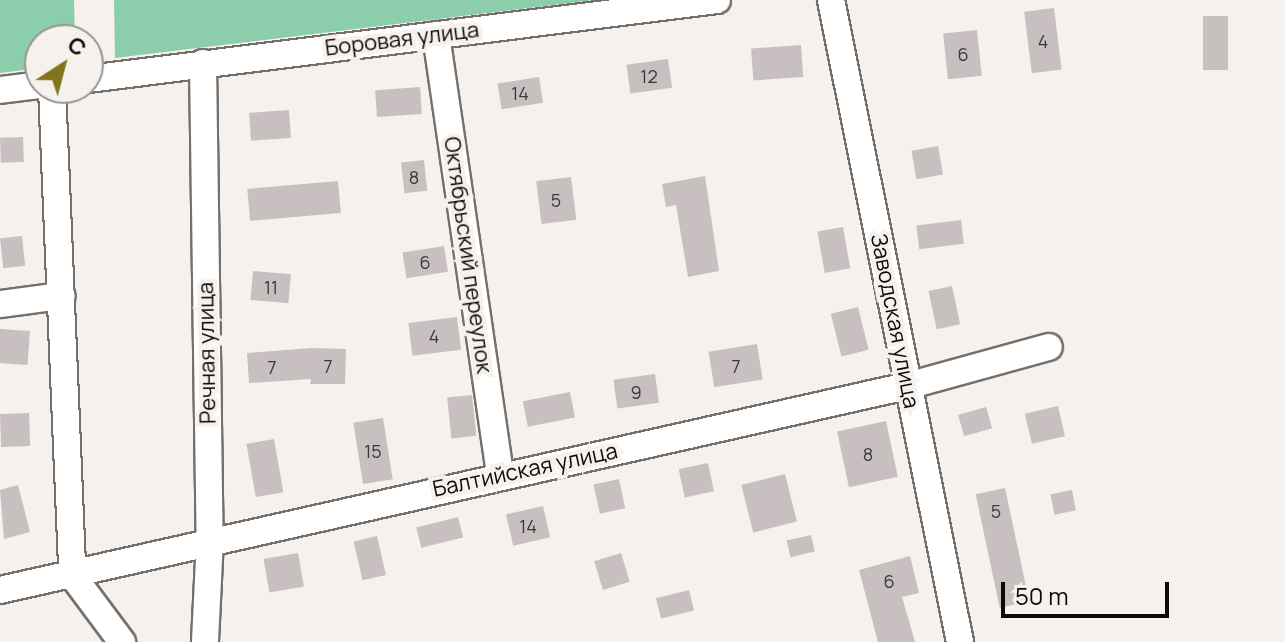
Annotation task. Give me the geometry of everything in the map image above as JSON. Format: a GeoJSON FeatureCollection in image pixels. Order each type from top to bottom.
{"type":"FeatureCollection","features":[{"type":"Feature","properties":{"kind":"street","name":"Боровая улица"},"geometry":{"type":"LineString","coordinates":[[104,77],[717,0]]}},
{"type":"Feature","properties":{"kind":"street","name":"Заводская улица"},"geometry":{"type":"LineString","coordinates":[[831,0],[960,642]]}},
{"type":"Feature","properties":{"kind":"street","name":"Октябрьский переулок"},"geometry":{"type":"LineString","coordinates":[[436,35],[500,476]]}},
{"type":"Feature","properties":{"kind":"street","name":"Речная улица"},"geometry":{"type":"LineString","coordinates":[[203,63],[210,539],[205,642]]}},
{"type":"Feature","properties":{"kind":"street"},"geometry":{"type":"LineString","coordinates":[[0,90],[24,87]]}},
{"type":"Feature","properties":{"kind":"street"},"geometry":{"type":"LineString","coordinates":[[53,104],[72,575],[122,642]]}},
{"type":"Feature","properties":{"kind":"street"},"geometry":{"type":"LineString","coordinates":[[0,304],[61,296]]}},
{"type":"Feature","properties":{"kind":"street","name":"Балтийская улица"},"geometry":{"type":"LineString","coordinates":[[0,590],[72,575],[210,539],[907,386],[1049,347]]}},
{"type":"Feature","properties":{"kind":"green space"},"geometry":{"type":"Polygon","coordinates":[[[0,0],[74,0],[75,24],[24,24],[24,70],[0,73],[0,0]]]}},
{"type":"Feature","properties":{"kind":"green space"},"geometry":{"type":"Polygon","coordinates":[[[114,0],[595,0],[115,58],[114,0]]]}},
{"type":"Feature","properties":{"kind":"building"},"geometry":{"type":"Polygon","coordinates":[[[1054,8],[1062,70],[1032,73],[1024,12],[1054,8]]]}},
{"type":"Feature","properties":{"kind":"building"},"geometry":{"type":"Polygon","coordinates":[[[1203,16],[1228,16],[1228,70],[1203,70],[1203,16]]]}},
{"type":"Feature","properties":{"kind":"building"},"geometry":{"type":"Polygon","coordinates":[[[977,30],[982,76],[948,79],[943,34],[977,30]]]}},
{"type":"Feature","properties":{"kind":"building"},"geometry":{"type":"Polygon","coordinates":[[[801,45],[803,77],[753,80],[751,48],[801,45]]]}},
{"type":"Feature","properties":{"kind":"building"},"geometry":{"type":"Polygon","coordinates":[[[668,59],[672,88],[630,94],[626,65],[668,59]]]}},
{"type":"Feature","properties":{"kind":"building"},"geometry":{"type":"Polygon","coordinates":[[[539,77],[543,103],[502,109],[498,84],[539,77]]]}},
{"type":"Feature","properties":{"kind":"building"},"geometry":{"type":"Polygon","coordinates":[[[420,87],[422,114],[377,117],[375,90],[420,87]]]}},
{"type":"Feature","properties":{"kind":"building"},"geometry":{"type":"Polygon","coordinates":[[[289,110],[291,138],[251,141],[249,113],[289,110]]]}},
{"type":"Feature","properties":{"kind":"building"},"geometry":{"type":"Polygon","coordinates":[[[23,137],[24,162],[1,163],[0,138],[23,137]]]}},
{"type":"Feature","properties":{"kind":"building"},"geometry":{"type":"Polygon","coordinates":[[[938,146],[943,175],[916,179],[911,151],[938,146]]]}},
{"type":"Feature","properties":{"kind":"building"},"geometry":{"type":"Polygon","coordinates":[[[424,160],[427,191],[404,193],[401,162],[424,160]]]}},
{"type":"Feature","properties":{"kind":"building"},"geometry":{"type":"Polygon","coordinates":[[[705,176],[719,271],[688,277],[676,205],[666,207],[662,184],[705,176]]]}},
{"type":"Feature","properties":{"kind":"building"},"geometry":{"type":"Polygon","coordinates":[[[571,177],[576,220],[542,224],[536,181],[571,177]]]}},
{"type":"Feature","properties":{"kind":"building"},"geometry":{"type":"Polygon","coordinates":[[[338,181],[341,213],[250,221],[247,189],[338,181]]]}},
{"type":"Feature","properties":{"kind":"building"},"geometry":{"type":"Polygon","coordinates":[[[961,220],[964,244],[919,249],[916,225],[961,220]]]}},
{"type":"Feature","properties":{"kind":"building"},"geometry":{"type":"Polygon","coordinates":[[[843,227],[850,268],[825,273],[817,232],[843,227]]]}},
{"type":"Feature","properties":{"kind":"building"},"geometry":{"type":"Polygon","coordinates":[[[22,236],[25,266],[3,268],[0,238],[22,236]]]}},
{"type":"Feature","properties":{"kind":"building"},"geometry":{"type":"Polygon","coordinates":[[[444,246],[448,272],[407,278],[403,253],[444,246]]]}},
{"type":"Feature","properties":{"kind":"building"},"geometry":{"type":"Polygon","coordinates":[[[253,271],[291,274],[288,303],[250,300],[253,271]]]}},
{"type":"Feature","properties":{"kind":"building"},"geometry":{"type":"Polygon","coordinates":[[[952,286],[960,324],[937,329],[929,291],[952,286]]]}},
{"type":"Feature","properties":{"kind":"building"},"geometry":{"type":"Polygon","coordinates":[[[858,307],[869,350],[841,356],[831,314],[858,307]]]}},
{"type":"Feature","properties":{"kind":"building"},"geometry":{"type":"Polygon","coordinates":[[[457,317],[461,350],[412,356],[408,323],[457,317]]]}},
{"type":"Feature","properties":{"kind":"building"},"geometry":{"type":"Polygon","coordinates":[[[0,329],[30,331],[28,365],[0,363],[0,329]]]}},
{"type":"Feature","properties":{"kind":"building"},"geometry":{"type":"Polygon","coordinates":[[[757,344],[763,380],[714,387],[709,352],[757,344]]]}},
{"type":"Feature","properties":{"kind":"building"},"geometry":{"type":"Polygon","coordinates":[[[311,348],[346,349],[345,384],[310,384],[311,379],[249,383],[247,353],[311,348]]]}},
{"type":"Feature","properties":{"kind":"building"},"geometry":{"type":"Polygon","coordinates":[[[655,374],[659,403],[617,409],[613,380],[655,374]]]}},
{"type":"Feature","properties":{"kind":"building"},"geometry":{"type":"Polygon","coordinates":[[[570,392],[575,418],[528,427],[523,401],[570,392]]]}},
{"type":"Feature","properties":{"kind":"building"},"geometry":{"type":"Polygon","coordinates":[[[472,395],[476,436],[451,438],[447,398],[472,395]]]}},
{"type":"Feature","properties":{"kind":"building"},"geometry":{"type":"Polygon","coordinates":[[[1058,406],[1065,436],[1032,444],[1025,414],[1058,406]]]}},
{"type":"Feature","properties":{"kind":"building"},"geometry":{"type":"Polygon","coordinates":[[[986,407],[992,428],[964,436],[958,415],[986,407]]]}},
{"type":"Feature","properties":{"kind":"building"},"geometry":{"type":"Polygon","coordinates":[[[29,413],[30,446],[1,447],[0,414],[29,413]]]}},
{"type":"Feature","properties":{"kind":"building"},"geometry":{"type":"Polygon","coordinates":[[[383,418],[393,479],[363,484],[353,423],[383,418]]]}},
{"type":"Feature","properties":{"kind":"building"},"geometry":{"type":"Polygon","coordinates":[[[886,421],[898,477],[849,487],[837,431],[886,421]]]}},
{"type":"Feature","properties":{"kind":"building"},"geometry":{"type":"Polygon","coordinates":[[[274,439],[283,492],[256,497],[246,444],[274,439]]]}},
{"type":"Feature","properties":{"kind":"building"},"geometry":{"type":"Polygon","coordinates":[[[708,463],[714,491],[685,498],[679,469],[708,463]]]}},
{"type":"Feature","properties":{"kind":"building"},"geometry":{"type":"Polygon","coordinates":[[[785,474],[797,522],[753,532],[741,485],[785,474]]]}},
{"type":"Feature","properties":{"kind":"building"},"geometry":{"type":"Polygon","coordinates":[[[619,479],[625,508],[600,514],[594,484],[619,479]]]}},
{"type":"Feature","properties":{"kind":"building"},"geometry":{"type":"Polygon","coordinates":[[[18,485],[30,532],[4,539],[0,490],[18,485]]]}},
{"type":"Feature","properties":{"kind":"building"},"geometry":{"type":"Polygon","coordinates":[[[1005,488],[1029,601],[1000,608],[976,494],[1005,488]]]}},
{"type":"Feature","properties":{"kind":"building"},"geometry":{"type":"Polygon","coordinates":[[[1072,490],[1076,511],[1054,515],[1050,494],[1072,490]]]}},
{"type":"Feature","properties":{"kind":"building"},"geometry":{"type":"Polygon","coordinates":[[[543,506],[550,537],[513,546],[506,515],[543,506]]]}},
{"type":"Feature","properties":{"kind":"building"},"geometry":{"type":"Polygon","coordinates":[[[458,517],[463,537],[421,548],[416,527],[458,517]]]}},
{"type":"Feature","properties":{"kind":"building"},"geometry":{"type":"Polygon","coordinates":[[[811,535],[815,552],[790,557],[787,541],[811,535]]]}},
{"type":"Feature","properties":{"kind":"building"},"geometry":{"type":"Polygon","coordinates":[[[377,536],[386,575],[363,580],[354,541],[377,536]]]}},
{"type":"Feature","properties":{"kind":"building"},"geometry":{"type":"Polygon","coordinates":[[[298,553],[304,586],[269,593],[264,559],[298,553]]]}},
{"type":"Feature","properties":{"kind":"building"},"geometry":{"type":"Polygon","coordinates":[[[621,553],[630,582],[603,590],[594,561],[621,553]]]}},
{"type":"Feature","properties":{"kind":"building"},"geometry":{"type":"Polygon","coordinates":[[[910,556],[919,593],[902,597],[915,642],[878,642],[859,570],[910,556]]]}},
{"type":"Feature","properties":{"kind":"building"},"geometry":{"type":"Polygon","coordinates":[[[689,590],[694,610],[661,619],[656,598],[689,590]]]}}]}
